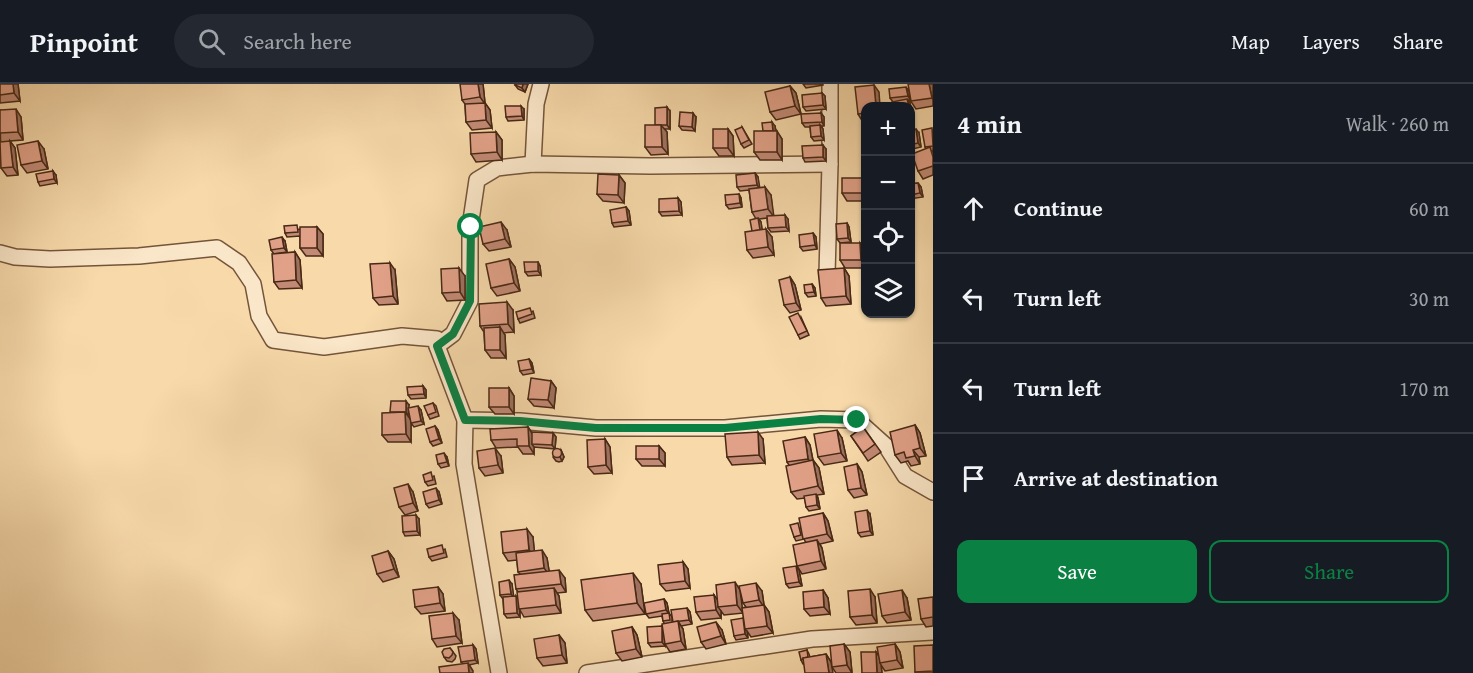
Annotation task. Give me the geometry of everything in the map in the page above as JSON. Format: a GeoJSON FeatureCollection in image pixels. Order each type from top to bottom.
{"type":"FeatureCollection","features":[{"type":"Feature","properties":{"kind":"street"},"geometry":{"type":"LineString","coordinates":[[533,164],[536,104],[541,84]]}},
{"type":"Feature","properties":{"kind":"street"},"geometry":{"type":"LineString","coordinates":[[827,274],[830,87],[846,84]]}},
{"type":"Feature","properties":{"kind":"street"},"geometry":{"type":"LineString","coordinates":[[437,346],[453,334],[470,301],[471,227],[477,180],[498,168],[533,164],[650,166],[830,164]]}},
{"type":"Feature","properties":{"kind":"street"},"geometry":{"type":"LineString","coordinates":[[0,253],[15,258],[50,259],[139,256],[217,248],[239,263],[253,284],[259,316],[273,340],[324,346],[402,336],[437,339],[437,346],[465,420],[464,464],[499,673]]}},
{"type":"Feature","properties":{"kind":"street"},"geometry":{"type":"LineString","coordinates":[[465,420],[520,421],[596,428],[725,428],[821,419],[857,420],[886,446],[905,476],[933,492]]}},
{"type":"Feature","properties":{"kind":"street"},"geometry":{"type":"LineString","coordinates":[[587,673],[812,639],[933,632]]}},
{"type":"Feature","properties":{"kind":"building"},"geometry":{"type":"Polygon","coordinates":[[[0,84],[13,84],[14,93],[0,95],[0,84]]]}},
{"type":"Feature","properties":{"kind":"building"},"geometry":{"type":"Polygon","coordinates":[[[460,84],[478,84],[480,97],[462,100],[460,84]]]}},
{"type":"Feature","properties":{"kind":"building"},"geometry":{"type":"Polygon","coordinates":[[[908,84],[929,84],[932,98],[911,101],[908,84]]]}},
{"type":"Feature","properties":{"kind":"building"},"geometry":{"type":"Polygon","coordinates":[[[874,85],[876,102],[861,102],[861,114],[858,114],[855,87],[874,85]]]}},
{"type":"Feature","properties":{"kind":"building"},"geometry":{"type":"Polygon","coordinates":[[[790,86],[795,106],[770,112],[765,92],[790,86]]]}},
{"type":"Feature","properties":{"kind":"building"},"geometry":{"type":"Polygon","coordinates":[[[906,87],[908,96],[890,98],[889,89],[906,87]]]}},
{"type":"Feature","properties":{"kind":"building"},"geometry":{"type":"Polygon","coordinates":[[[822,93],[823,105],[803,107],[802,95],[822,93]]]}},
{"type":"Feature","properties":{"kind":"building"},"geometry":{"type":"Polygon","coordinates":[[[907,99],[908,102],[892,102],[907,99]]]}},
{"type":"Feature","properties":{"kind":"building"},"geometry":{"type":"Polygon","coordinates":[[[485,103],[486,120],[466,122],[465,104],[485,103]]]}},
{"type":"Feature","properties":{"kind":"building"},"geometry":{"type":"Polygon","coordinates":[[[505,106],[521,106],[522,116],[506,117],[505,106]]]}},
{"type":"Feature","properties":{"kind":"building"},"geometry":{"type":"Polygon","coordinates":[[[667,107],[667,125],[655,125],[655,108],[667,107]]]}},
{"type":"Feature","properties":{"kind":"building"},"geometry":{"type":"Polygon","coordinates":[[[16,109],[18,132],[0,133],[0,110],[16,109]]]}},
{"type":"Feature","properties":{"kind":"building"},"geometry":{"type":"Polygon","coordinates":[[[680,112],[693,113],[692,127],[679,126],[680,112]]]}},
{"type":"Feature","properties":{"kind":"building"},"geometry":{"type":"Polygon","coordinates":[[[821,113],[822,122],[802,123],[801,114],[821,113]]]}},
{"type":"Feature","properties":{"kind":"building"},"geometry":{"type":"Polygon","coordinates":[[[772,122],[773,131],[763,131],[762,123],[772,122]]]}},
{"type":"Feature","properties":{"kind":"building"},"geometry":{"type":"Polygon","coordinates":[[[645,125],[661,125],[662,147],[645,147],[645,125]]]}},
{"type":"Feature","properties":{"kind":"building"},"geometry":{"type":"Polygon","coordinates":[[[820,125],[821,136],[811,137],[810,126],[820,125]]]}},
{"type":"Feature","properties":{"kind":"building"},"geometry":{"type":"Polygon","coordinates":[[[742,127],[749,140],[741,144],[735,130],[742,127]]]}},
{"type":"Feature","properties":{"kind":"building"},"geometry":{"type":"Polygon","coordinates":[[[932,128],[933,146],[925,147],[922,130],[932,128]]]}},
{"type":"Feature","properties":{"kind":"building"},"geometry":{"type":"Polygon","coordinates":[[[713,129],[728,129],[728,148],[713,148],[713,129]]]}},
{"type":"Feature","properties":{"kind":"building"},"geometry":{"type":"Polygon","coordinates":[[[915,129],[918,143],[915,144],[915,129]]]}},
{"type":"Feature","properties":{"kind":"building"},"geometry":{"type":"Polygon","coordinates":[[[754,131],[777,131],[777,152],[754,152],[754,131]]]}},
{"type":"Feature","properties":{"kind":"building"},"geometry":{"type":"Polygon","coordinates":[[[496,132],[497,152],[471,154],[470,133],[496,132]]]}},
{"type":"Feature","properties":{"kind":"building"},"geometry":{"type":"Polygon","coordinates":[[[10,141],[13,167],[1,168],[0,142],[10,141]]]}},
{"type":"Feature","properties":{"kind":"building"},"geometry":{"type":"Polygon","coordinates":[[[38,141],[42,161],[21,165],[17,145],[38,141]]]}},
{"type":"Feature","properties":{"kind":"building"},"geometry":{"type":"Polygon","coordinates":[[[823,145],[823,157],[803,158],[802,146],[823,145]]]}},
{"type":"Feature","properties":{"kind":"building"},"geometry":{"type":"Polygon","coordinates":[[[930,147],[933,166],[918,171],[915,153],[930,147]]]}},
{"type":"Feature","properties":{"kind":"building"},"geometry":{"type":"Polygon","coordinates":[[[53,171],[54,179],[38,182],[36,174],[53,171]]]}},
{"type":"Feature","properties":{"kind":"building"},"geometry":{"type":"Polygon","coordinates":[[[755,173],[757,185],[737,187],[736,175],[755,173]]]}},
{"type":"Feature","properties":{"kind":"building"},"geometry":{"type":"Polygon","coordinates":[[[598,174],[619,175],[618,195],[597,194],[598,174]]]}},
{"type":"Feature","properties":{"kind":"building"},"geometry":{"type":"Polygon","coordinates":[[[842,178],[861,178],[861,193],[842,193],[842,178]]]}},
{"type":"Feature","properties":{"kind":"building"},"geometry":{"type":"Polygon","coordinates":[[[915,183],[918,183],[920,193],[915,194],[915,183]]]}},
{"type":"Feature","properties":{"kind":"building"},"geometry":{"type":"Polygon","coordinates":[[[765,187],[768,209],[752,212],[749,189],[765,187]]]}},
{"type":"Feature","properties":{"kind":"building"},"geometry":{"type":"Polygon","coordinates":[[[739,194],[740,203],[726,205],[725,195],[739,194]]]}},
{"type":"Feature","properties":{"kind":"building"},"geometry":{"type":"Polygon","coordinates":[[[678,198],[679,211],[659,212],[659,199],[678,198]]]}},
{"type":"Feature","properties":{"kind":"building"},"geometry":{"type":"Polygon","coordinates":[[[626,207],[628,221],[612,223],[610,210],[626,207]]]}},
{"type":"Feature","properties":{"kind":"building"},"geometry":{"type":"Polygon","coordinates":[[[785,215],[786,227],[768,228],[767,216],[785,215]]]}},
{"type":"Feature","properties":{"kind":"building"},"geometry":{"type":"Polygon","coordinates":[[[758,218],[760,230],[752,231],[750,220],[758,218]]]}},
{"type":"Feature","properties":{"kind":"building"},"geometry":{"type":"Polygon","coordinates":[[[501,222],[505,239],[483,244],[479,227],[501,222]]]}},
{"type":"Feature","properties":{"kind":"building"},"geometry":{"type":"Polygon","coordinates":[[[847,223],[848,238],[837,239],[836,224],[847,223]]]}},
{"type":"Feature","properties":{"kind":"building"},"geometry":{"type":"Polygon","coordinates":[[[297,225],[298,232],[285,233],[284,226],[297,225]]]}},
{"type":"Feature","properties":{"kind":"building"},"geometry":{"type":"Polygon","coordinates":[[[300,227],[317,227],[317,248],[300,248],[300,227]]]}},
{"type":"Feature","properties":{"kind":"building"},"geometry":{"type":"Polygon","coordinates":[[[766,229],[768,247],[747,250],[745,232],[766,229]]]}},
{"type":"Feature","properties":{"kind":"building"},"geometry":{"type":"Polygon","coordinates":[[[813,233],[815,245],[800,247],[799,235],[813,233]]]}},
{"type":"Feature","properties":{"kind":"building"},"geometry":{"type":"Polygon","coordinates":[[[282,237],[284,248],[271,250],[269,240],[282,237]]]}},
{"type":"Feature","properties":{"kind":"building"},"geometry":{"type":"Polygon","coordinates":[[[840,243],[860,243],[861,260],[840,260],[840,243]]]}},
{"type":"Feature","properties":{"kind":"building"},"geometry":{"type":"Polygon","coordinates":[[[295,252],[296,280],[274,282],[272,254],[295,252]]]}},
{"type":"Feature","properties":{"kind":"building"},"geometry":{"type":"Polygon","coordinates":[[[509,259],[514,283],[491,288],[486,264],[509,259]]]}},
{"type":"Feature","properties":{"kind":"building"},"geometry":{"type":"Polygon","coordinates":[[[524,262],[538,262],[538,271],[525,272],[524,262]]]}},
{"type":"Feature","properties":{"kind":"building"},"geometry":{"type":"Polygon","coordinates":[[[390,263],[393,296],[373,298],[370,264],[390,263]]]}},
{"type":"Feature","properties":{"kind":"building"},"geometry":{"type":"Polygon","coordinates":[[[459,268],[460,292],[442,293],[441,269],[459,268]]]}},
{"type":"Feature","properties":{"kind":"building"},"geometry":{"type":"Polygon","coordinates":[[[844,268],[846,296],[821,298],[818,270],[844,268]]]}},
{"type":"Feature","properties":{"kind":"building"},"geometry":{"type":"Polygon","coordinates":[[[790,277],[796,303],[784,305],[779,280],[790,277]]]}},
{"type":"Feature","properties":{"kind":"building"},"geometry":{"type":"Polygon","coordinates":[[[812,284],[814,292],[805,293],[804,285],[812,284]]]}},
{"type":"Feature","properties":{"kind":"building"},"geometry":{"type":"Polygon","coordinates":[[[507,302],[508,324],[480,326],[479,304],[507,302]]]}},
{"type":"Feature","properties":{"kind":"building"},"geometry":{"type":"Polygon","coordinates":[[[530,308],[532,314],[518,319],[516,312],[530,308]]]}},
{"type":"Feature","properties":{"kind":"building"},"geometry":{"type":"Polygon","coordinates":[[[798,313],[807,331],[798,335],[789,317],[798,313]]]}},
{"type":"Feature","properties":{"kind":"building"},"geometry":{"type":"Polygon","coordinates":[[[500,327],[500,350],[485,350],[484,328],[500,327]]]}},
{"type":"Feature","properties":{"kind":"building"},"geometry":{"type":"Polygon","coordinates":[[[529,359],[532,369],[520,371],[518,361],[529,359]]]}},
{"type":"Feature","properties":{"kind":"building"},"geometry":{"type":"Polygon","coordinates":[[[531,378],[551,381],[548,400],[528,399],[531,378]]]}},
{"type":"Feature","properties":{"kind":"building"},"geometry":{"type":"Polygon","coordinates":[[[423,386],[424,394],[408,395],[407,387],[423,386]]]}},
{"type":"Feature","properties":{"kind":"building"},"geometry":{"type":"Polygon","coordinates":[[[489,388],[509,388],[509,407],[489,407],[489,388]]]}},
{"type":"Feature","properties":{"kind":"building"},"geometry":{"type":"Polygon","coordinates":[[[391,401],[406,401],[406,412],[390,412],[391,401]]]}},
{"type":"Feature","properties":{"kind":"building"},"geometry":{"type":"Polygon","coordinates":[[[433,403],[436,412],[428,415],[424,406],[433,403]]]}},
{"type":"Feature","properties":{"kind":"building"},"geometry":{"type":"Polygon","coordinates":[[[418,406],[421,421],[411,423],[408,408],[418,406]]]}},
{"type":"Feature","properties":{"kind":"building"},"geometry":{"type":"Polygon","coordinates":[[[405,412],[406,434],[382,435],[382,413],[405,412]]]}},
{"type":"Feature","properties":{"kind":"building"},"geometry":{"type":"Polygon","coordinates":[[[915,425],[920,448],[913,450],[915,456],[906,458],[904,452],[895,455],[890,432],[915,425]]]}},
{"type":"Feature","properties":{"kind":"building"},"geometry":{"type":"Polygon","coordinates":[[[435,426],[439,439],[430,442],[426,429],[435,426]]]}},
{"type":"Feature","properties":{"kind":"building"},"geometry":{"type":"Polygon","coordinates":[[[528,427],[529,446],[517,446],[517,439],[491,440],[490,429],[528,427]]]}},
{"type":"Feature","properties":{"kind":"building"},"geometry":{"type":"Polygon","coordinates":[[[863,427],[875,444],[863,453],[851,436],[863,427]]]}},
{"type":"Feature","properties":{"kind":"building"},"geometry":{"type":"Polygon","coordinates":[[[837,430],[841,453],[818,457],[814,434],[837,430]]]}},
{"type":"Feature","properties":{"kind":"building"},"geometry":{"type":"Polygon","coordinates":[[[532,432],[553,433],[552,445],[532,444],[532,432]]]}},
{"type":"Feature","properties":{"kind":"building"},"geometry":{"type":"Polygon","coordinates":[[[758,432],[759,455],[727,457],[725,434],[758,432]]]}},
{"type":"Feature","properties":{"kind":"building"},"geometry":{"type":"Polygon","coordinates":[[[805,437],[808,459],[787,462],[783,441],[805,437]]]}},
{"type":"Feature","properties":{"kind":"building"},"geometry":{"type":"Polygon","coordinates":[[[605,439],[606,465],[588,467],[587,440],[605,439]]]}},
{"type":"Feature","properties":{"kind":"building"},"geometry":{"type":"Polygon","coordinates":[[[636,446],[659,446],[659,459],[636,459],[636,446]]]}},
{"type":"Feature","properties":{"kind":"building"},"geometry":{"type":"Polygon","coordinates":[[[495,448],[498,465],[479,468],[477,451],[495,448]]]}},
{"type":"Feature","properties":{"kind":"building"},"geometry":{"type":"Polygon","coordinates":[[[557,448],[562,453],[557,458],[552,453],[557,448]]]}},
{"type":"Feature","properties":{"kind":"building"},"geometry":{"type":"Polygon","coordinates":[[[444,453],[447,462],[438,464],[436,455],[444,453]]]}},
{"type":"Feature","properties":{"kind":"building"},"geometry":{"type":"Polygon","coordinates":[[[813,460],[818,486],[791,492],[786,466],[813,460]]]}},
{"type":"Feature","properties":{"kind":"building"},"geometry":{"type":"Polygon","coordinates":[[[857,464],[861,488],[848,490],[844,467],[857,464]]]}},
{"type":"Feature","properties":{"kind":"building"},"geometry":{"type":"Polygon","coordinates":[[[431,472],[433,480],[425,482],[423,475],[431,472]]]}},
{"type":"Feature","properties":{"kind":"building"},"geometry":{"type":"Polygon","coordinates":[[[408,484],[413,503],[399,507],[394,488],[408,484]]]}},
{"type":"Feature","properties":{"kind":"building"},"geometry":{"type":"Polygon","coordinates":[[[436,488],[439,500],[426,504],[423,492],[436,488]]]}},
{"type":"Feature","properties":{"kind":"building"},"geometry":{"type":"Polygon","coordinates":[[[816,494],[817,505],[806,507],[804,496],[816,494]]]}},
{"type":"Feature","properties":{"kind":"building"},"geometry":{"type":"Polygon","coordinates":[[[867,510],[870,531],[858,533],[855,512],[867,510]]]}},
{"type":"Feature","properties":{"kind":"building"},"geometry":{"type":"Polygon","coordinates":[[[823,513],[827,534],[803,539],[799,518],[823,513]]]}},
{"type":"Feature","properties":{"kind":"building"},"geometry":{"type":"Polygon","coordinates":[[[416,515],[417,531],[403,532],[402,516],[416,515]]]}},
{"type":"Feature","properties":{"kind":"building"},"geometry":{"type":"Polygon","coordinates":[[[798,523],[801,535],[794,537],[790,525],[798,523]]]}},
{"type":"Feature","properties":{"kind":"building"},"geometry":{"type":"Polygon","coordinates":[[[527,529],[529,550],[503,553],[501,532],[527,529]]]}},
{"type":"Feature","properties":{"kind":"building"},"geometry":{"type":"Polygon","coordinates":[[[817,540],[821,561],[797,566],[793,545],[817,540]]]}},
{"type":"Feature","properties":{"kind":"building"},"geometry":{"type":"Polygon","coordinates":[[[442,545],[444,553],[429,557],[427,549],[442,545]]]}},
{"type":"Feature","properties":{"kind":"building"},"geometry":{"type":"Polygon","coordinates":[[[542,550],[544,568],[518,572],[516,553],[542,550]]]}},
{"type":"Feature","properties":{"kind":"building"},"geometry":{"type":"Polygon","coordinates":[[[388,551],[394,569],[377,574],[372,556],[388,551]]]}},
{"type":"Feature","properties":{"kind":"building"},"geometry":{"type":"Polygon","coordinates":[[[683,562],[685,581],[660,584],[658,565],[683,562]]]}},
{"type":"Feature","properties":{"kind":"building"},"geometry":{"type":"Polygon","coordinates":[[[796,566],[799,582],[786,584],[783,568],[796,566]]]}},
{"type":"Feature","properties":{"kind":"building"},"geometry":{"type":"Polygon","coordinates":[[[559,570],[561,584],[516,589],[514,575],[559,570]]]}},
{"type":"Feature","properties":{"kind":"building"},"geometry":{"type":"Polygon","coordinates":[[[633,573],[637,603],[585,610],[581,580],[633,573]]]}},
{"type":"Feature","properties":{"kind":"building"},"geometry":{"type":"Polygon","coordinates":[[[509,580],[511,594],[500,595],[499,582],[509,580]]]}},
{"type":"Feature","properties":{"kind":"building"},"geometry":{"type":"Polygon","coordinates":[[[735,582],[737,605],[718,607],[716,585],[735,582]]]}},
{"type":"Feature","properties":{"kind":"building"},"geometry":{"type":"Polygon","coordinates":[[[756,583],[759,600],[743,603],[739,586],[756,583]]]}},
{"type":"Feature","properties":{"kind":"building"},"geometry":{"type":"Polygon","coordinates":[[[438,587],[440,603],[415,607],[413,590],[438,587]]]}},
{"type":"Feature","properties":{"kind":"building"},"geometry":{"type":"Polygon","coordinates":[[[554,588],[556,605],[519,609],[517,592],[554,588]]]}},
{"type":"Feature","properties":{"kind":"building"},"geometry":{"type":"Polygon","coordinates":[[[870,589],[872,615],[850,617],[848,591],[870,589]]]}},
{"type":"Feature","properties":{"kind":"building"},"geometry":{"type":"Polygon","coordinates":[[[823,590],[824,607],[804,609],[803,592],[823,590]]]}},
{"type":"Feature","properties":{"kind":"building"},"geometry":{"type":"Polygon","coordinates":[[[902,590],[905,612],[882,616],[878,594],[902,590]]]}},
{"type":"Feature","properties":{"kind":"building"},"geometry":{"type":"Polygon","coordinates":[[[714,595],[716,610],[696,612],[694,597],[714,595]]]}},
{"type":"Feature","properties":{"kind":"building"},"geometry":{"type":"Polygon","coordinates":[[[516,596],[517,613],[504,614],[503,597],[516,596]]]}},
{"type":"Feature","properties":{"kind":"building"},"geometry":{"type":"Polygon","coordinates":[[[933,597],[933,617],[921,619],[918,599],[933,597]]]}},
{"type":"Feature","properties":{"kind":"building"},"geometry":{"type":"Polygon","coordinates":[[[664,599],[666,610],[646,614],[644,603],[664,599]]]}},
{"type":"Feature","properties":{"kind":"building"},"geometry":{"type":"Polygon","coordinates":[[[764,605],[767,626],[745,629],[742,608],[764,605]]]}},
{"type":"Feature","properties":{"kind":"building"},"geometry":{"type":"Polygon","coordinates":[[[687,608],[689,620],[673,622],[671,610],[687,608]]]}},
{"type":"Feature","properties":{"kind":"building"},"geometry":{"type":"Polygon","coordinates":[[[453,613],[456,636],[432,639],[429,616],[453,613]]]}},
{"type":"Feature","properties":{"kind":"building"},"geometry":{"type":"Polygon","coordinates":[[[669,613],[670,620],[663,621],[662,614],[669,613]]]}},
{"type":"Feature","properties":{"kind":"building"},"geometry":{"type":"Polygon","coordinates":[[[743,618],[745,634],[734,636],[731,620],[743,618]]]}},
{"type":"Feature","properties":{"kind":"building"},"geometry":{"type":"Polygon","coordinates":[[[678,621],[681,641],[665,644],[662,624],[678,621]]]}},
{"type":"Feature","properties":{"kind":"building"},"geometry":{"type":"Polygon","coordinates":[[[716,622],[721,636],[701,642],[697,627],[716,622]]]}},
{"type":"Feature","properties":{"kind":"building"},"geometry":{"type":"Polygon","coordinates":[[[662,626],[662,642],[648,643],[647,627],[662,626]]]}},
{"type":"Feature","properties":{"kind":"building"},"geometry":{"type":"Polygon","coordinates":[[[632,627],[636,649],[616,653],[612,631],[632,627]]]}},
{"type":"Feature","properties":{"kind":"building"},"geometry":{"type":"Polygon","coordinates":[[[559,635],[562,655],[537,658],[534,639],[559,635]]]}},
{"type":"Feature","properties":{"kind":"building"},"geometry":{"type":"Polygon","coordinates":[[[844,644],[847,665],[832,667],[830,646],[844,644]]]}},
{"type":"Feature","properties":{"kind":"building"},"geometry":{"type":"Polygon","coordinates":[[[895,644],[897,660],[880,663],[877,647],[895,644]]]}},
{"type":"Feature","properties":{"kind":"building"},"geometry":{"type":"Polygon","coordinates":[[[473,645],[475,660],[461,662],[458,647],[473,645]]]}},
{"type":"Feature","properties":{"kind":"building"},"geometry":{"type":"Polygon","coordinates":[[[933,645],[933,671],[915,672],[914,646],[933,645]]]}},
{"type":"Feature","properties":{"kind":"building"},"geometry":{"type":"Polygon","coordinates":[[[450,648],[452,655],[449,658],[444,657],[442,652],[444,649],[450,648]]]}},
{"type":"Feature","properties":{"kind":"building"},"geometry":{"type":"Polygon","coordinates":[[[807,650],[808,657],[801,660],[799,652],[807,650]]]}},
{"type":"Feature","properties":{"kind":"building"},"geometry":{"type":"Polygon","coordinates":[[[861,652],[876,652],[877,673],[862,673],[861,652]]]}},
{"type":"Feature","properties":{"kind":"building"},"geometry":{"type":"Polygon","coordinates":[[[826,654],[829,673],[805,673],[803,658],[826,654]]]}},
{"type":"Feature","properties":{"kind":"building"},"geometry":{"type":"Polygon","coordinates":[[[468,663],[469,673],[440,673],[439,667],[468,663]]]}},
{"type":"Feature","properties":{"kind":"route"},"geometry":{"type":"LineString","coordinates":[[471,227],[470,301],[453,334],[437,346],[465,420],[520,421],[596,428],[725,428],[821,419],[857,420]]}}]}
